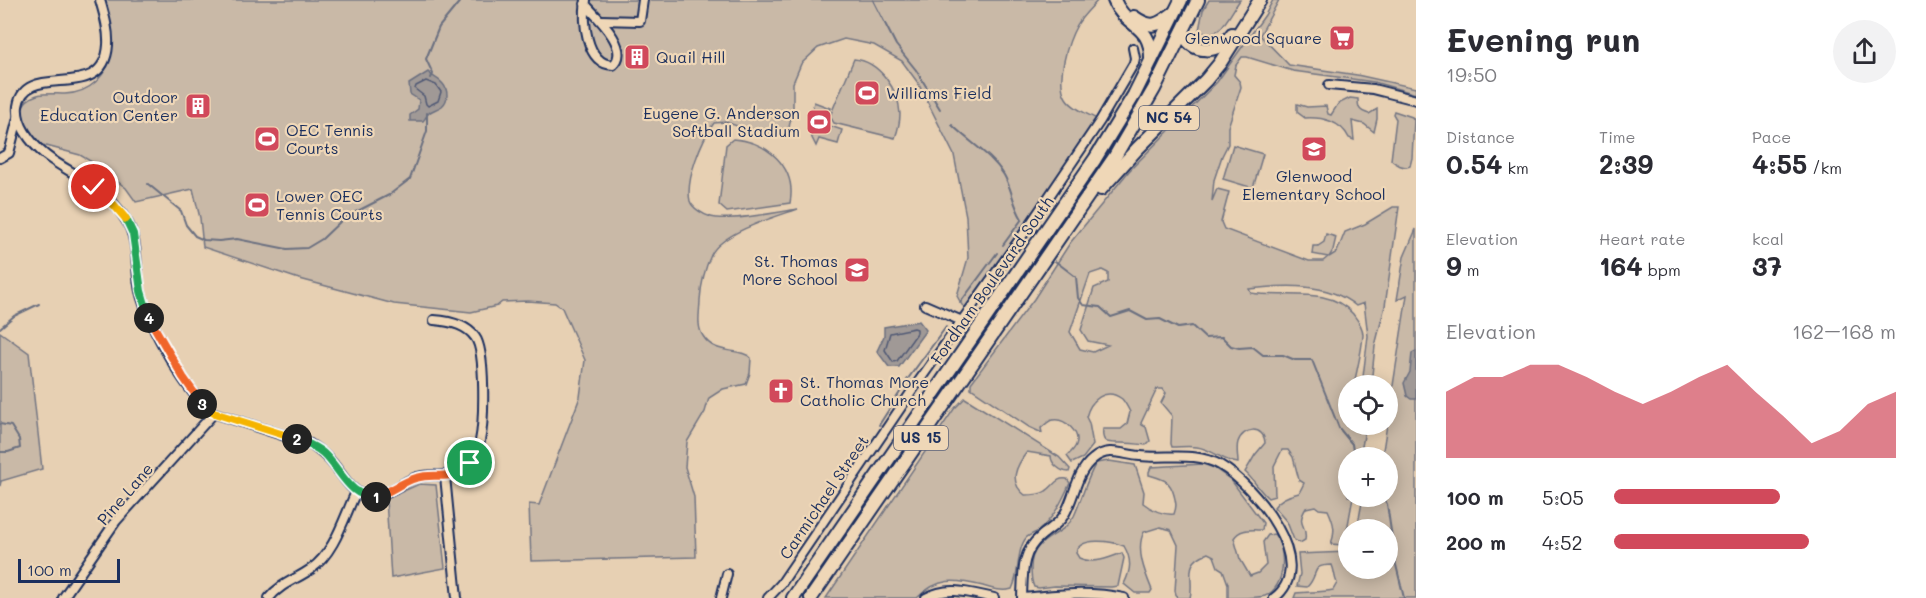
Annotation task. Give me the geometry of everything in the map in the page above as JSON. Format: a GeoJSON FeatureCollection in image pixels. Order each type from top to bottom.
{"type":"FeatureCollection","features":[{"type":"Feature","properties":{"kind":"highway"},"geometry":{"type":"LineString","coordinates":[[1114,0],[1122,13],[1147,37],[1151,49],[1151,64]]}},
{"type":"Feature","properties":{"kind":"highway"},"geometry":{"type":"LineString","coordinates":[[1120,0],[1131,14],[1150,25],[1160,23],[1179,5]]}},
{"type":"Feature","properties":{"kind":"highway","name":"Fordham Boulevard South"},"geometry":{"type":"LineString","coordinates":[[811,598],[1114,158],[1154,89],[1198,0]]}},
{"type":"Feature","properties":{"kind":"highway"},"geometry":{"type":"LineString","coordinates":[[1184,31],[1188,42],[1196,48],[1212,49],[1220,46],[1229,39],[1253,0]]}},
{"type":"Feature","properties":{"kind":"highway","name":"NC 54"},"geometry":{"type":"LineString","coordinates":[[1067,228],[1137,149],[1206,80],[1220,63],[1260,0]]}},
{"type":"Feature","properties":{"kind":"highway","name":"Fordham Boulevard South"},"geometry":{"type":"LineString","coordinates":[[793,598],[1070,197],[1129,104],[1179,5]]}},
{"type":"Feature","properties":{"kind":"street"},"geometry":{"type":"LineString","coordinates":[[0,158],[9,153],[20,99],[32,86],[42,82],[80,79],[92,74],[102,64],[107,52],[108,39],[100,0]]}},
{"type":"Feature","properties":{"kind":"street"},"geometry":{"type":"LineString","coordinates":[[601,20],[640,21],[643,0]]}},
{"type":"Feature","properties":{"kind":"street"},"geometry":{"type":"LineString","coordinates":[[585,2],[609,31],[618,48],[618,60],[613,65],[603,62],[589,44],[585,30],[585,2]]}},
{"type":"Feature","properties":{"kind":"street","name":"Carmichael Street"},"geometry":{"type":"LineString","coordinates":[[768,598],[787,574],[1100,122],[1134,63],[1136,58],[1133,48]]}},
{"type":"Feature","properties":{"kind":"street"},"geometry":{"type":"LineString","coordinates":[[1329,85],[1382,90],[1416,100]]}},
{"type":"Feature","properties":{"kind":"street"},"geometry":{"type":"LineString","coordinates":[[18,117],[30,140],[41,153],[94,187],[114,205],[127,221],[134,240],[141,291],[151,322],[196,397],[214,413],[310,444],[322,452],[356,492],[375,497],[414,478],[445,477],[461,471],[476,455],[483,412],[479,345],[475,336],[459,325],[434,320]]}},
{"type":"Feature","properties":{"kind":"street"},"geometry":{"type":"LineString","coordinates":[[925,305],[962,321]]}},
{"type":"Feature","properties":{"kind":"street","name":"Pine Lane"},"geometry":{"type":"LineString","coordinates":[[63,598],[116,521],[214,413]]}},
{"type":"Feature","properties":{"kind":"street"},"geometry":{"type":"LineString","coordinates":[[1124,598],[1092,594],[1023,598],[1026,552],[1031,544],[1063,518],[1086,465],[1094,457],[1112,451],[1140,456],[1196,457],[1220,465],[1248,488],[1276,524],[1289,553],[1291,568],[1287,582],[1274,598]]}},
{"type":"Feature","properties":{"kind":"street"},"geometry":{"type":"LineString","coordinates":[[445,477],[457,598]]}},
{"type":"Feature","properties":{"kind":"street"},"geometry":{"type":"LineString","coordinates":[[269,598],[280,587],[312,568],[322,558],[341,526],[356,492]]}},
{"type":"Feature","properties":{"kind":"street"},"geometry":{"type":"LineString","coordinates":[[721,598],[727,574]]}},
{"type":"Feature","properties":{"kind":"street"},"geometry":{"type":"LineString","coordinates":[[926,598],[941,591],[955,590],[994,598]]}},
{"type":"Feature","properties":{"kind":"shaded area"},"geometry":{"type":"Polygon","coordinates":[[[101,0],[1098,0],[1081,18],[1073,32],[1064,61],[1062,82],[1063,91],[1069,102],[1100,121],[969,310],[962,305],[957,296],[968,258],[966,216],[954,155],[918,83],[902,61],[874,45],[844,39],[818,48],[801,64],[793,83],[793,107],[788,133],[770,138],[726,122],[714,123],[704,139],[692,171],[689,192],[693,206],[705,215],[719,218],[754,216],[798,209],[750,226],[726,239],[711,255],[705,271],[699,323],[703,336],[714,346],[751,358],[750,373],[746,384],[723,389],[709,398],[705,412],[687,442],[685,467],[694,497],[696,557],[531,561],[529,504],[539,505],[580,397],[585,360],[562,308],[555,303],[528,301],[502,302],[497,306],[471,312],[394,304],[296,278],[203,247],[200,218],[193,189],[136,202],[126,188],[92,162],[80,155],[39,144],[23,127],[21,109],[25,103],[40,94],[65,94],[82,90],[97,81],[106,67],[111,44],[101,0]]]}},
{"type":"Feature","properties":{"kind":"shaded area"},"geometry":{"type":"Polygon","coordinates":[[[1209,0],[1240,0],[1218,30],[1206,33],[1199,30],[1203,10],[1209,0]]]}},
{"type":"Feature","properties":{"kind":"shaded area"},"geometry":{"type":"Polygon","coordinates":[[[1273,0],[1279,0],[1260,35],[1289,65],[1357,75],[1416,88],[1416,94],[1374,82],[1293,71],[1242,57],[1236,65],[1234,75],[1241,87],[1228,127],[1228,144],[1214,180],[1212,201],[1217,189],[1229,192],[1221,222],[1224,229],[1309,261],[1323,261],[1328,257],[1312,254],[1313,246],[1324,242],[1326,234],[1336,237],[1329,257],[1337,252],[1345,232],[1365,224],[1393,207],[1399,207],[1385,306],[1375,346],[1372,375],[1363,375],[1368,336],[1364,303],[1356,306],[1332,293],[1305,287],[1249,289],[1251,293],[1305,295],[1331,299],[1343,305],[1353,314],[1362,329],[1362,347],[1356,375],[1338,375],[1338,435],[1364,435],[1362,447],[1338,447],[1338,507],[1351,507],[1349,519],[1338,519],[1338,545],[1331,544],[1334,531],[1328,510],[1315,506],[1306,508],[1302,518],[1305,540],[1300,543],[1294,540],[1287,522],[1274,507],[1282,499],[1299,493],[1304,483],[1299,480],[1293,457],[1288,450],[1282,450],[1274,466],[1275,496],[1268,498],[1245,472],[1265,443],[1261,433],[1253,430],[1244,433],[1237,447],[1238,463],[1202,448],[1172,447],[1172,416],[1161,403],[1166,393],[1163,389],[1157,389],[1141,423],[1146,427],[1150,441],[1146,445],[1110,443],[1103,438],[1103,429],[1121,429],[1127,424],[1130,412],[1123,400],[1116,395],[1099,397],[1091,406],[1086,417],[1093,445],[1083,458],[1072,463],[1067,456],[1076,445],[1077,440],[1074,431],[1067,424],[1052,420],[1041,428],[1042,433],[1029,427],[971,388],[971,383],[1034,299],[1070,243],[1129,171],[1217,82],[1265,15],[1273,0]],[[1102,270],[1090,274],[1070,332],[1080,349],[1093,352],[1108,345],[1088,341],[1081,330],[1094,288],[1108,282],[1108,273],[1102,270]]]}},
{"type":"Feature","properties":{"kind":"shaded area","name":"Williams Field"},"geometry":{"type":"Polygon","coordinates":[[[854,59],[872,65],[892,87],[900,114],[895,138],[834,123],[830,116],[854,59]]]}},
{"type":"Feature","properties":{"kind":"shaded area"},"geometry":{"type":"Polygon","coordinates":[[[1350,98],[1358,99],[1360,109],[1366,113],[1369,114],[1377,109],[1374,132],[1364,124],[1352,121],[1354,140],[1330,121],[1305,118],[1297,112],[1297,104],[1307,107],[1326,106],[1328,114],[1331,115],[1338,104],[1350,98]]]}},
{"type":"Feature","properties":{"kind":"shaded area","name":"Eugene G. Anderson Softball Stadium"},"geometry":{"type":"Polygon","coordinates":[[[814,102],[830,108],[827,118],[830,126],[842,130],[838,144],[819,139],[816,146],[808,130],[814,102]]]}},
{"type":"Feature","properties":{"kind":"shaded area"},"geometry":{"type":"Polygon","coordinates":[[[1394,111],[1412,117],[1414,120],[1412,158],[1410,166],[1407,167],[1400,166],[1391,160],[1396,119],[1394,111]]]}},
{"type":"Feature","properties":{"kind":"shaded area"},"geometry":{"type":"Polygon","coordinates":[[[733,139],[757,145],[777,158],[789,178],[790,203],[727,212],[719,205],[726,145],[733,139]]]}},
{"type":"Feature","properties":{"kind":"shaded area"},"geometry":{"type":"Polygon","coordinates":[[[1233,145],[1263,154],[1253,188],[1223,179],[1233,145]]]}},
{"type":"Feature","properties":{"kind":"shaded area"},"geometry":{"type":"Polygon","coordinates":[[[1416,229],[1416,598],[1294,598],[1296,593],[1333,590],[1337,583],[1332,565],[1325,565],[1317,569],[1307,587],[1297,586],[1300,574],[1298,554],[1338,552],[1338,579],[1398,579],[1398,519],[1359,519],[1361,507],[1398,507],[1398,447],[1384,447],[1385,435],[1398,435],[1398,375],[1395,375],[1407,295],[1397,300],[1404,257],[1416,229]]]}},
{"type":"Feature","properties":{"kind":"shaded area"},"geometry":{"type":"Polygon","coordinates":[[[0,332],[29,353],[42,469],[1,481],[0,486],[0,332]]]}},
{"type":"Feature","properties":{"kind":"shaded area"},"geometry":{"type":"Polygon","coordinates":[[[965,398],[1059,457],[1070,469],[1066,472],[1060,469],[1055,465],[1051,456],[1027,452],[1017,468],[1015,479],[1025,495],[1044,492],[1060,479],[1067,479],[1070,483],[1049,521],[1026,538],[1023,543],[1012,589],[997,590],[955,581],[932,586],[917,598],[826,598],[954,409],[965,398]]]}},
{"type":"Feature","properties":{"kind":"shaded area"},"geometry":{"type":"Polygon","coordinates":[[[1109,461],[1135,465],[1144,492],[1143,503],[1166,514],[1174,514],[1176,505],[1174,495],[1165,481],[1149,475],[1151,467],[1203,464],[1214,468],[1231,480],[1263,523],[1262,530],[1243,531],[1234,538],[1240,559],[1250,576],[1258,573],[1266,565],[1263,542],[1268,535],[1274,534],[1281,548],[1281,577],[1272,592],[1261,597],[1228,598],[1228,584],[1223,570],[1218,567],[1214,556],[1208,553],[1194,561],[1192,566],[1190,598],[1177,598],[1175,591],[1178,545],[1171,530],[1160,527],[1144,532],[1141,539],[1144,569],[1152,590],[1150,593],[1135,593],[1124,584],[1130,565],[1124,546],[1097,541],[1083,544],[1076,553],[1079,558],[1090,561],[1122,553],[1124,558],[1118,586],[1034,587],[1031,568],[1036,550],[1069,524],[1096,463],[1109,461]]]}},
{"type":"Feature","properties":{"kind":"shaded area"},"geometry":{"type":"Polygon","coordinates":[[[419,484],[436,485],[445,568],[391,578],[386,499],[419,484]]]}},
{"type":"Feature","properties":{"kind":"water"},"geometry":{"type":"Polygon","coordinates":[[[428,72],[445,86],[446,101],[429,113],[423,121],[410,121],[410,115],[418,109],[419,100],[410,94],[409,84],[428,72]]]}},
{"type":"Feature","properties":{"kind":"water"},"geometry":{"type":"Polygon","coordinates":[[[919,321],[926,330],[899,367],[889,367],[877,351],[884,336],[884,327],[919,321]]]}},
{"type":"Feature","properties":{"kind":"water"},"geometry":{"type":"Polygon","coordinates":[[[1416,351],[1416,399],[1411,399],[1407,396],[1404,383],[1410,372],[1412,353],[1416,351]]]}},
{"type":"Feature","properties":{"kind":"waterway"},"geometry":{"type":"LineString","coordinates":[[431,78],[433,74],[426,59],[439,27],[461,0]]}},
{"type":"Feature","properties":{"kind":"waterway"},"geometry":{"type":"LineString","coordinates":[[873,0],[896,45],[916,70],[940,109]]}},
{"type":"Feature","properties":{"kind":"waterway"},"geometry":{"type":"LineString","coordinates":[[148,184],[181,211],[186,225],[195,236],[204,240],[237,239],[287,249],[307,248],[322,239],[344,218],[389,195],[410,179],[427,131],[427,113]]}},
{"type":"Feature","properties":{"kind":"waterway"},"geometry":{"type":"LineString","coordinates":[[952,125],[986,154],[1007,180],[1022,219],[1003,245]]}},
{"type":"Feature","properties":{"kind":"waterway"},"geometry":{"type":"LineString","coordinates":[[960,303],[997,253]]}},
{"type":"Feature","properties":{"kind":"waterway"},"geometry":{"type":"LineString","coordinates":[[1055,261],[1076,277],[1078,298],[1083,305],[1100,307],[1111,317],[1130,311],[1147,320],[1160,319],[1178,328],[1192,326],[1205,338],[1222,337],[1231,346],[1253,347],[1263,355],[1283,355],[1295,360],[1312,360],[1339,428],[1352,447]]}},
{"type":"Feature","properties":{"kind":"waterway"},"geometry":{"type":"LineString","coordinates":[[0,328],[14,316],[39,304]]}},
{"type":"Feature","properties":{"kind":"waterway"},"geometry":{"type":"LineString","coordinates":[[907,380],[946,327]]}},
{"type":"Feature","properties":{"kind":"waterway"},"geometry":{"type":"LineString","coordinates":[[879,425],[904,386]]}},
{"type":"Feature","properties":{"kind":"waterway"},"geometry":{"type":"LineString","coordinates":[[0,424],[11,426],[19,439],[20,448],[0,452]]}},
{"type":"Feature","properties":{"kind":"waterway"},"geometry":{"type":"LineString","coordinates":[[1387,507],[1396,565],[1404,598]]}},
{"type":"Feature","properties":{"kind":"place","name":"Glenwood Square"},"geometry":{"type":"Point","coordinates":[1342,38]}},
{"type":"Feature","properties":{"kind":"place","name":"Quail Hill"},"geometry":{"type":"Point","coordinates":[637,57]}},
{"type":"Feature","properties":{"kind":"place","name":"Williams Field"},"geometry":{"type":"Point","coordinates":[867,93]}},
{"type":"Feature","properties":{"kind":"place","name":"Outdoor Education Center"},"geometry":{"type":"Point","coordinates":[198,106]}},
{"type":"Feature","properties":{"kind":"place","name":"Eugene G. Anderson Softball Stadium"},"geometry":{"type":"Point","coordinates":[819,122]}},
{"type":"Feature","properties":{"kind":"place","name":"OEC Tennis Courts"},"geometry":{"type":"Point","coordinates":[267,139]}},
{"type":"Feature","properties":{"kind":"place","name":"Glenwood Elementary School"},"geometry":{"type":"Point","coordinates":[1314,149]}},
{"type":"Feature","properties":{"kind":"place","name":"Lower OEC Tennis Courts"},"geometry":{"type":"Point","coordinates":[257,205]}},
{"type":"Feature","properties":{"kind":"place","name":"St. Thomas More School"},"geometry":{"type":"Point","coordinates":[857,270]}},
{"type":"Feature","properties":{"kind":"place","name":"St. Thomas More Catholic Church"},"geometry":{"type":"Point","coordinates":[781,391]}},
{"type":"Feature","properties":{"kind":"route"},"geometry":{"type":"LineString","coordinates":[[94,187],[114,205],[127,221],[133,234],[141,291],[151,322],[189,388],[208,409],[230,419],[310,444],[334,464],[356,492],[366,496],[382,495],[414,478],[445,477],[461,471],[470,463]]}}]}
